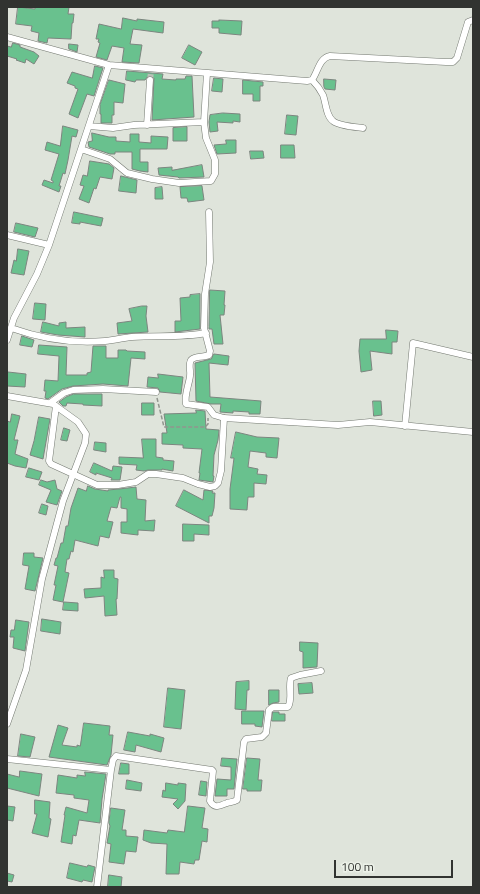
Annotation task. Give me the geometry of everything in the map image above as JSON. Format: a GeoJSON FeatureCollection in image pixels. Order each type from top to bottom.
{"type":"FeatureCollection","features":[{"type":"Feature","properties":{"kind":"street"},"geometry":{"type":"LineString","coordinates":[[312,80],[320,63],[326,56],[453,62],[457,58],[468,22],[473,20]]}},
{"type":"Feature","properties":{"kind":"street"},"geometry":{"type":"LineString","coordinates":[[7,37],[109,65],[151,71],[207,73],[307,81],[312,80]]}},
{"type":"Feature","properties":{"kind":"street"},"geometry":{"type":"LineString","coordinates":[[7,340],[14,318],[37,274],[49,245],[109,65]]}},
{"type":"Feature","properties":{"kind":"street"},"geometry":{"type":"LineString","coordinates":[[81,149],[110,159],[127,173],[152,180],[179,183],[211,181],[215,174],[215,160],[206,138],[204,122],[207,73]]}},
{"type":"Feature","properties":{"kind":"street"},"geometry":{"type":"LineString","coordinates":[[147,125],[150,80]]}},
{"type":"Feature","properties":{"kind":"street"},"geometry":{"type":"LineString","coordinates":[[312,80],[319,87],[323,95],[332,121],[363,128]]}},
{"type":"Feature","properties":{"kind":"street"},"geometry":{"type":"LineString","coordinates":[[89,126],[113,128],[204,122]]}},
{"type":"Feature","properties":{"kind":"street"},"geometry":{"type":"LineString","coordinates":[[209,212],[210,262],[205,294],[204,328],[210,351],[209,355],[194,358],[190,361],[190,375],[185,402],[188,405],[208,407],[214,415],[224,418],[338,425],[370,422],[473,432]]}},
{"type":"Feature","properties":{"kind":"street"},"geometry":{"type":"LineString","coordinates":[[7,235],[49,245]]}},
{"type":"Feature","properties":{"kind":"street"},"geometry":{"type":"LineString","coordinates":[[11,328],[35,336],[75,342],[131,337],[192,336],[206,333]]}},
{"type":"Feature","properties":{"kind":"street"},"geometry":{"type":"LineString","coordinates":[[405,426],[412,343],[473,357]]}},
{"type":"Feature","properties":{"kind":"street"},"geometry":{"type":"LineString","coordinates":[[156,392],[103,389],[73,390],[64,393],[53,404],[50,464],[97,485],[118,485],[136,482],[148,474],[156,474],[183,478],[204,486],[215,486],[218,483],[221,471],[224,418]]}},
{"type":"Feature","properties":{"kind":"street"},"geometry":{"type":"LineString","coordinates":[[7,396],[53,404],[78,422],[86,434],[85,443],[63,501],[42,579],[26,670],[7,724]]}},
{"type":"Feature","properties":{"kind":"street"},"geometry":{"type":"LineString","coordinates":[[97,887],[101,841],[111,770],[113,760],[116,756],[212,770],[210,801],[211,804],[216,807],[221,807],[237,800],[244,742],[246,739],[262,737],[266,733],[269,710],[273,707],[288,707],[290,704],[289,684],[291,678],[321,671]]}},
{"type":"Feature","properties":{"kind":"street"},"geometry":{"type":"LineString","coordinates":[[7,760],[111,770]]}},
{"type":"Feature","properties":{"kind":"path"},"geometry":{"type":"LineString","coordinates":[[156,392],[163,425],[167,428],[205,427],[208,424],[208,407]]}},
{"type":"Feature","properties":{"kind":"building"},"geometry":{"type":"Polygon","coordinates":[[[18,7],[35,9],[35,7],[69,7],[68,14],[74,14],[71,39],[48,38],[47,43],[38,41],[39,33],[31,31],[32,26],[16,24],[18,7]]]}},
{"type":"Feature","properties":{"kind":"building"},"geometry":{"type":"Polygon","coordinates":[[[123,18],[137,21],[137,19],[164,22],[163,33],[133,29],[130,44],[142,45],[139,63],[122,62],[124,48],[112,46],[107,60],[96,57],[100,43],[98,42],[99,39],[96,39],[99,24],[121,29],[123,18]]]}},
{"type":"Feature","properties":{"kind":"building"},"geometry":{"type":"Polygon","coordinates":[[[212,21],[242,21],[241,35],[219,33],[219,28],[212,28],[212,21]]]}},
{"type":"Feature","properties":{"kind":"building"},"geometry":{"type":"Polygon","coordinates":[[[13,43],[34,52],[39,56],[34,64],[26,59],[25,63],[7,56],[7,46],[11,47],[13,43]]]}},
{"type":"Feature","properties":{"kind":"building"},"geometry":{"type":"Polygon","coordinates":[[[69,44],[78,45],[77,52],[69,49],[69,44]]]}},
{"type":"Feature","properties":{"kind":"building"},"geometry":{"type":"Polygon","coordinates":[[[189,45],[202,52],[195,65],[182,58],[189,45]]]}},
{"type":"Feature","properties":{"kind":"building"},"geometry":{"type":"Polygon","coordinates":[[[95,66],[103,68],[94,96],[87,94],[78,118],[69,114],[78,89],[67,83],[72,72],[92,78],[95,66]]]}},
{"type":"Feature","properties":{"kind":"building"},"geometry":{"type":"Polygon","coordinates":[[[127,71],[163,74],[162,79],[176,80],[185,79],[186,76],[192,76],[194,117],[152,120],[154,78],[148,76],[145,80],[136,80],[135,82],[126,80],[127,71]]]}},
{"type":"Feature","properties":{"kind":"building"},"geometry":{"type":"Polygon","coordinates":[[[214,78],[223,79],[222,92],[212,91],[214,78]]]}},
{"type":"Feature","properties":{"kind":"building"},"geometry":{"type":"Polygon","coordinates":[[[324,79],[336,80],[335,90],[325,89],[324,79]]]}},
{"type":"Feature","properties":{"kind":"building"},"geometry":{"type":"Polygon","coordinates":[[[109,80],[125,84],[123,103],[114,102],[114,115],[112,115],[112,123],[101,123],[100,105],[109,80]]]}},
{"type":"Feature","properties":{"kind":"building"},"geometry":{"type":"Polygon","coordinates":[[[243,80],[263,82],[263,86],[260,86],[260,101],[253,101],[253,94],[243,94],[243,80]]]}},
{"type":"Feature","properties":{"kind":"building"},"geometry":{"type":"Polygon","coordinates":[[[223,113],[240,114],[240,122],[217,122],[218,131],[210,132],[210,115],[223,113]]]}},
{"type":"Feature","properties":{"kind":"building"},"geometry":{"type":"Polygon","coordinates":[[[287,115],[298,116],[296,135],[285,134],[287,115]]]}},
{"type":"Feature","properties":{"kind":"building"},"geometry":{"type":"Polygon","coordinates":[[[63,126],[78,130],[76,137],[72,136],[65,174],[63,173],[59,186],[61,186],[59,192],[42,185],[44,180],[53,183],[51,180],[59,154],[45,150],[47,142],[60,146],[63,126]]]}},
{"type":"Feature","properties":{"kind":"building"},"geometry":{"type":"Polygon","coordinates":[[[187,127],[187,141],[173,141],[173,128],[187,127]]]}},
{"type":"Feature","properties":{"kind":"building"},"geometry":{"type":"Polygon","coordinates":[[[92,133],[116,137],[116,141],[130,142],[130,134],[139,134],[139,142],[151,143],[151,136],[168,137],[167,149],[140,149],[140,162],[148,162],[148,172],[140,171],[132,169],[132,152],[115,152],[115,154],[110,154],[89,147],[88,142],[92,141],[92,133]]]}},
{"type":"Feature","properties":{"kind":"building"},"geometry":{"type":"Polygon","coordinates":[[[226,140],[236,140],[236,153],[217,154],[214,145],[226,144],[226,140]]]}},
{"type":"Feature","properties":{"kind":"building"},"geometry":{"type":"Polygon","coordinates":[[[281,145],[294,145],[295,158],[281,158],[281,145]]]}},
{"type":"Feature","properties":{"kind":"building"},"geometry":{"type":"Polygon","coordinates":[[[250,151],[263,151],[264,158],[251,159],[250,151]]]}},
{"type":"Feature","properties":{"kind":"building"},"geometry":{"type":"Polygon","coordinates":[[[90,161],[109,164],[114,168],[112,179],[100,177],[96,189],[94,188],[89,203],[79,199],[84,186],[80,185],[83,175],[87,176],[90,161]]]}},
{"type":"Feature","properties":{"kind":"building"},"geometry":{"type":"Polygon","coordinates":[[[202,165],[204,177],[179,178],[159,175],[158,168],[172,167],[172,170],[202,165]]]}},
{"type":"Feature","properties":{"kind":"building"},"geometry":{"type":"Polygon","coordinates":[[[121,176],[137,180],[136,193],[119,191],[121,176]]]}},
{"type":"Feature","properties":{"kind":"building"},"geometry":{"type":"Polygon","coordinates":[[[202,186],[204,200],[188,202],[187,198],[181,198],[180,187],[202,186]]]}},
{"type":"Feature","properties":{"kind":"building"},"geometry":{"type":"Polygon","coordinates":[[[162,187],[163,199],[155,199],[155,188],[162,187]]]}},
{"type":"Feature","properties":{"kind":"building"},"geometry":{"type":"Polygon","coordinates":[[[74,212],[103,218],[101,226],[80,222],[80,224],[72,223],[74,212]]]}},
{"type":"Feature","properties":{"kind":"building"},"geometry":{"type":"Polygon","coordinates":[[[16,223],[38,228],[35,237],[14,232],[16,223]]]}},
{"type":"Feature","properties":{"kind":"building"},"geometry":{"type":"Polygon","coordinates":[[[18,249],[29,251],[24,275],[11,273],[14,260],[16,261],[18,249]]]}},
{"type":"Feature","properties":{"kind":"building"},"geometry":{"type":"Polygon","coordinates":[[[210,290],[225,291],[224,315],[220,315],[223,344],[214,344],[212,329],[209,329],[210,290]]]}},
{"type":"Feature","properties":{"kind":"building"},"geometry":{"type":"Polygon","coordinates":[[[200,294],[200,329],[175,332],[175,321],[181,321],[180,298],[200,294]]]}},
{"type":"Feature","properties":{"kind":"building"},"geometry":{"type":"Polygon","coordinates":[[[35,303],[46,304],[45,320],[33,319],[35,303]]]}},
{"type":"Feature","properties":{"kind":"building"},"geometry":{"type":"Polygon","coordinates":[[[147,306],[146,316],[148,332],[118,334],[117,323],[132,321],[129,309],[147,306]]]}},
{"type":"Feature","properties":{"kind":"building"},"geometry":{"type":"Polygon","coordinates":[[[43,322],[59,326],[59,323],[66,322],[66,328],[85,327],[85,337],[41,332],[43,322]]]}},
{"type":"Feature","properties":{"kind":"building"},"geometry":{"type":"Polygon","coordinates":[[[386,330],[398,331],[397,342],[392,342],[392,354],[370,351],[372,370],[361,372],[359,351],[360,339],[386,339],[386,330]]]}},
{"type":"Feature","properties":{"kind":"building"},"geometry":{"type":"Polygon","coordinates":[[[22,336],[34,340],[32,347],[20,345],[22,336]]]}},
{"type":"Feature","properties":{"kind":"building"},"geometry":{"type":"Polygon","coordinates":[[[39,345],[67,347],[66,375],[87,375],[87,373],[91,372],[93,346],[106,346],[106,358],[118,358],[118,350],[126,350],[145,352],[145,359],[131,358],[128,386],[103,384],[73,386],[62,389],[48,399],[45,398],[45,380],[58,381],[59,356],[38,354],[39,345]]]}},
{"type":"Feature","properties":{"kind":"building"},"geometry":{"type":"Polygon","coordinates":[[[214,354],[229,356],[228,365],[209,363],[210,397],[261,401],[260,414],[249,414],[249,412],[233,411],[233,413],[220,412],[221,404],[196,401],[195,363],[211,359],[214,354]]]}},
{"type":"Feature","properties":{"kind":"building"},"geometry":{"type":"Polygon","coordinates":[[[8,372],[26,374],[25,387],[7,386],[8,372]]]}},
{"type":"Feature","properties":{"kind":"building"},"geometry":{"type":"Polygon","coordinates":[[[158,374],[183,377],[181,394],[160,392],[158,388],[147,387],[148,377],[158,378],[158,374]]]}},
{"type":"Feature","properties":{"kind":"building"},"geometry":{"type":"Polygon","coordinates":[[[74,394],[102,394],[102,406],[67,403],[66,406],[63,406],[59,402],[74,394]]]}},
{"type":"Feature","properties":{"kind":"building"},"geometry":{"type":"Polygon","coordinates":[[[373,401],[381,401],[382,415],[374,416],[373,401]]]}},
{"type":"Feature","properties":{"kind":"building"},"geometry":{"type":"Polygon","coordinates":[[[142,403],[154,403],[154,415],[142,415],[142,403]]]}},
{"type":"Feature","properties":{"kind":"building"},"geometry":{"type":"Polygon","coordinates":[[[196,410],[205,411],[206,429],[219,430],[214,455],[213,482],[199,480],[202,449],[183,448],[183,445],[162,444],[162,433],[167,433],[164,414],[196,413],[196,410]]]}},
{"type":"Feature","properties":{"kind":"building"},"geometry":{"type":"Polygon","coordinates":[[[12,414],[20,416],[14,440],[18,440],[15,454],[28,459],[26,468],[7,463],[7,421],[10,422],[12,414]]]}},
{"type":"Feature","properties":{"kind":"building"},"geometry":{"type":"Polygon","coordinates":[[[39,417],[50,419],[43,459],[30,455],[39,417]]]}},
{"type":"Feature","properties":{"kind":"building"},"geometry":{"type":"Polygon","coordinates":[[[64,428],[70,430],[67,441],[61,440],[64,428]]]}},
{"type":"Feature","properties":{"kind":"building"},"geometry":{"type":"Polygon","coordinates":[[[236,432],[257,437],[279,438],[277,458],[266,457],[266,453],[250,451],[248,467],[258,469],[257,474],[267,475],[266,484],[254,483],[254,497],[248,497],[247,510],[230,509],[230,489],[234,458],[231,458],[236,432]]]}},
{"type":"Feature","properties":{"kind":"building"},"geometry":{"type":"Polygon","coordinates":[[[142,439],[156,439],[156,457],[163,458],[163,460],[174,461],[173,471],[162,469],[144,471],[136,470],[137,465],[119,464],[119,457],[143,458],[142,439]]]}},
{"type":"Feature","properties":{"kind":"building"},"geometry":{"type":"Polygon","coordinates":[[[95,442],[106,443],[106,452],[94,450],[95,442]]]}},
{"type":"Feature","properties":{"kind":"building"},"geometry":{"type":"Polygon","coordinates":[[[94,463],[112,471],[113,466],[122,467],[120,480],[111,480],[112,478],[96,473],[96,475],[90,472],[94,463]]]}},
{"type":"Feature","properties":{"kind":"building"},"geometry":{"type":"Polygon","coordinates":[[[29,468],[42,472],[39,480],[26,477],[29,468]]]}},
{"type":"Feature","properties":{"kind":"building"},"geometry":{"type":"Polygon","coordinates":[[[41,480],[47,482],[55,480],[57,489],[62,491],[57,505],[46,502],[51,490],[39,485],[41,480]]]}},
{"type":"Feature","properties":{"kind":"building"},"geometry":{"type":"Polygon","coordinates":[[[88,486],[95,489],[108,491],[136,487],[137,499],[146,500],[145,521],[155,520],[154,531],[138,530],[138,535],[121,533],[121,522],[127,522],[127,509],[121,508],[120,497],[117,508],[111,507],[107,521],[113,522],[109,538],[100,536],[98,546],[75,540],[73,552],[71,551],[69,559],[67,559],[65,572],[69,573],[63,602],[53,600],[58,566],[54,565],[61,543],[63,543],[71,508],[78,488],[86,491],[88,486]]]}},
{"type":"Feature","properties":{"kind":"building"},"geometry":{"type":"Polygon","coordinates":[[[184,490],[203,500],[204,490],[213,491],[212,493],[215,493],[214,508],[212,516],[209,516],[209,523],[176,506],[184,490]]]}},
{"type":"Feature","properties":{"kind":"building"},"geometry":{"type":"Polygon","coordinates":[[[42,504],[48,506],[46,515],[39,513],[42,504]]]}},
{"type":"Feature","properties":{"kind":"building"},"geometry":{"type":"Polygon","coordinates":[[[183,524],[209,525],[209,535],[194,534],[194,541],[183,541],[183,524]]]}},
{"type":"Feature","properties":{"kind":"building"},"geometry":{"type":"Polygon","coordinates":[[[24,553],[34,553],[34,557],[43,558],[35,591],[25,589],[29,566],[23,565],[24,553]]]}},
{"type":"Feature","properties":{"kind":"building"},"geometry":{"type":"Polygon","coordinates":[[[104,570],[114,570],[114,578],[118,579],[116,599],[117,615],[105,616],[104,596],[85,598],[84,589],[101,588],[101,577],[104,578],[104,570]]]}},
{"type":"Feature","properties":{"kind":"building"},"geometry":{"type":"Polygon","coordinates":[[[64,602],[78,603],[78,611],[63,610],[64,602]]]}},
{"type":"Feature","properties":{"kind":"building"},"geometry":{"type":"Polygon","coordinates":[[[42,619],[61,622],[60,634],[41,631],[42,619]]]}},
{"type":"Feature","properties":{"kind":"building"},"geometry":{"type":"Polygon","coordinates":[[[16,620],[29,622],[25,651],[13,648],[14,637],[10,637],[11,630],[14,630],[16,620]]]}},
{"type":"Feature","properties":{"kind":"building"},"geometry":{"type":"Polygon","coordinates":[[[300,642],[318,643],[317,667],[303,668],[303,652],[300,651],[300,642]]]}},
{"type":"Feature","properties":{"kind":"building"},"geometry":{"type":"Polygon","coordinates":[[[249,681],[246,710],[235,709],[236,682],[249,681]]]}},
{"type":"Feature","properties":{"kind":"building"},"geometry":{"type":"Polygon","coordinates":[[[312,683],[313,693],[299,694],[298,684],[312,683]]]}},
{"type":"Feature","properties":{"kind":"building"},"geometry":{"type":"Polygon","coordinates":[[[168,688],[185,690],[181,729],[164,727],[168,688]]]}},
{"type":"Feature","properties":{"kind":"building"},"geometry":{"type":"Polygon","coordinates":[[[269,690],[279,690],[279,702],[269,705],[269,690]]]}},
{"type":"Feature","properties":{"kind":"building"},"geometry":{"type":"Polygon","coordinates":[[[242,711],[264,711],[262,727],[255,726],[255,724],[242,724],[242,711]]]}},
{"type":"Feature","properties":{"kind":"building"},"geometry":{"type":"Polygon","coordinates":[[[273,712],[285,714],[285,721],[272,721],[273,712]]]}},
{"type":"Feature","properties":{"kind":"building"},"geometry":{"type":"Polygon","coordinates":[[[84,723],[110,726],[109,735],[113,735],[111,755],[107,765],[49,757],[58,725],[68,728],[62,745],[77,747],[77,745],[80,746],[84,723]]]}},
{"type":"Feature","properties":{"kind":"building"},"geometry":{"type":"Polygon","coordinates":[[[128,732],[150,736],[150,734],[164,738],[161,752],[136,745],[135,752],[124,750],[128,732]]]}},
{"type":"Feature","properties":{"kind":"building"},"geometry":{"type":"Polygon","coordinates":[[[21,734],[35,737],[30,757],[18,756],[21,734]]]}},
{"type":"Feature","properties":{"kind":"building"},"geometry":{"type":"Polygon","coordinates":[[[222,758],[237,759],[234,789],[227,789],[227,796],[215,796],[217,779],[231,780],[231,767],[221,766],[222,758]]]}},
{"type":"Feature","properties":{"kind":"building"},"geometry":{"type":"Polygon","coordinates":[[[247,758],[260,759],[258,780],[262,780],[261,791],[247,791],[247,789],[243,789],[247,758]]]}},
{"type":"Feature","properties":{"kind":"building"},"geometry":{"type":"Polygon","coordinates":[[[121,763],[129,764],[129,774],[119,774],[121,763]]]}},
{"type":"Feature","properties":{"kind":"building"},"geometry":{"type":"Polygon","coordinates":[[[20,771],[42,774],[39,796],[7,788],[7,774],[19,777],[20,771]]]}},
{"type":"Feature","properties":{"kind":"building"},"geometry":{"type":"Polygon","coordinates":[[[85,772],[106,774],[100,823],[79,820],[76,836],[73,835],[72,844],[61,842],[66,807],[87,813],[89,800],[74,798],[74,795],[56,793],[58,775],[77,778],[77,775],[85,776],[85,772]]]}},
{"type":"Feature","properties":{"kind":"building"},"geometry":{"type":"Polygon","coordinates":[[[127,780],[142,783],[141,791],[126,789],[127,780]]]}},
{"type":"Feature","properties":{"kind":"building"},"geometry":{"type":"Polygon","coordinates":[[[201,781],[207,782],[206,796],[199,795],[201,781]]]}},
{"type":"Feature","properties":{"kind":"building"},"geometry":{"type":"Polygon","coordinates":[[[166,783],[178,785],[178,783],[186,784],[185,801],[178,809],[173,804],[178,799],[162,797],[163,790],[165,791],[166,783]]]}},
{"type":"Feature","properties":{"kind":"building"},"geometry":{"type":"Polygon","coordinates":[[[35,800],[50,802],[49,818],[51,819],[48,837],[32,833],[37,814],[35,814],[35,800]]]}},
{"type":"Feature","properties":{"kind":"building"},"geometry":{"type":"Polygon","coordinates":[[[7,806],[15,807],[13,821],[7,820],[7,806]]]}},
{"type":"Feature","properties":{"kind":"building"},"geometry":{"type":"Polygon","coordinates":[[[188,806],[205,808],[202,828],[208,829],[207,842],[202,841],[199,860],[195,860],[194,864],[180,862],[179,874],[166,874],[167,844],[151,843],[143,840],[144,830],[167,833],[168,830],[184,832],[188,806]]]}},
{"type":"Feature","properties":{"kind":"building"},"geometry":{"type":"Polygon","coordinates":[[[111,808],[125,810],[122,830],[126,830],[126,836],[138,837],[136,852],[126,851],[124,864],[109,862],[111,844],[107,843],[111,808]]]}},
{"type":"Feature","properties":{"kind":"building"},"geometry":{"type":"Polygon","coordinates":[[[70,863],[87,867],[88,865],[95,867],[92,882],[83,880],[82,882],[67,878],[70,863]]]}},
{"type":"Feature","properties":{"kind":"building"},"geometry":{"type":"Polygon","coordinates":[[[7,873],[14,875],[12,882],[7,881],[7,873]]]}},
{"type":"Feature","properties":{"kind":"building"},"geometry":{"type":"Polygon","coordinates":[[[109,875],[122,877],[121,887],[108,887],[109,875]]]}},
{"type":"Feature","properties":{"kind":"tunnel"},"geometry":{"type":"LineString","coordinates":[[150,80],[151,72]]}}]}
